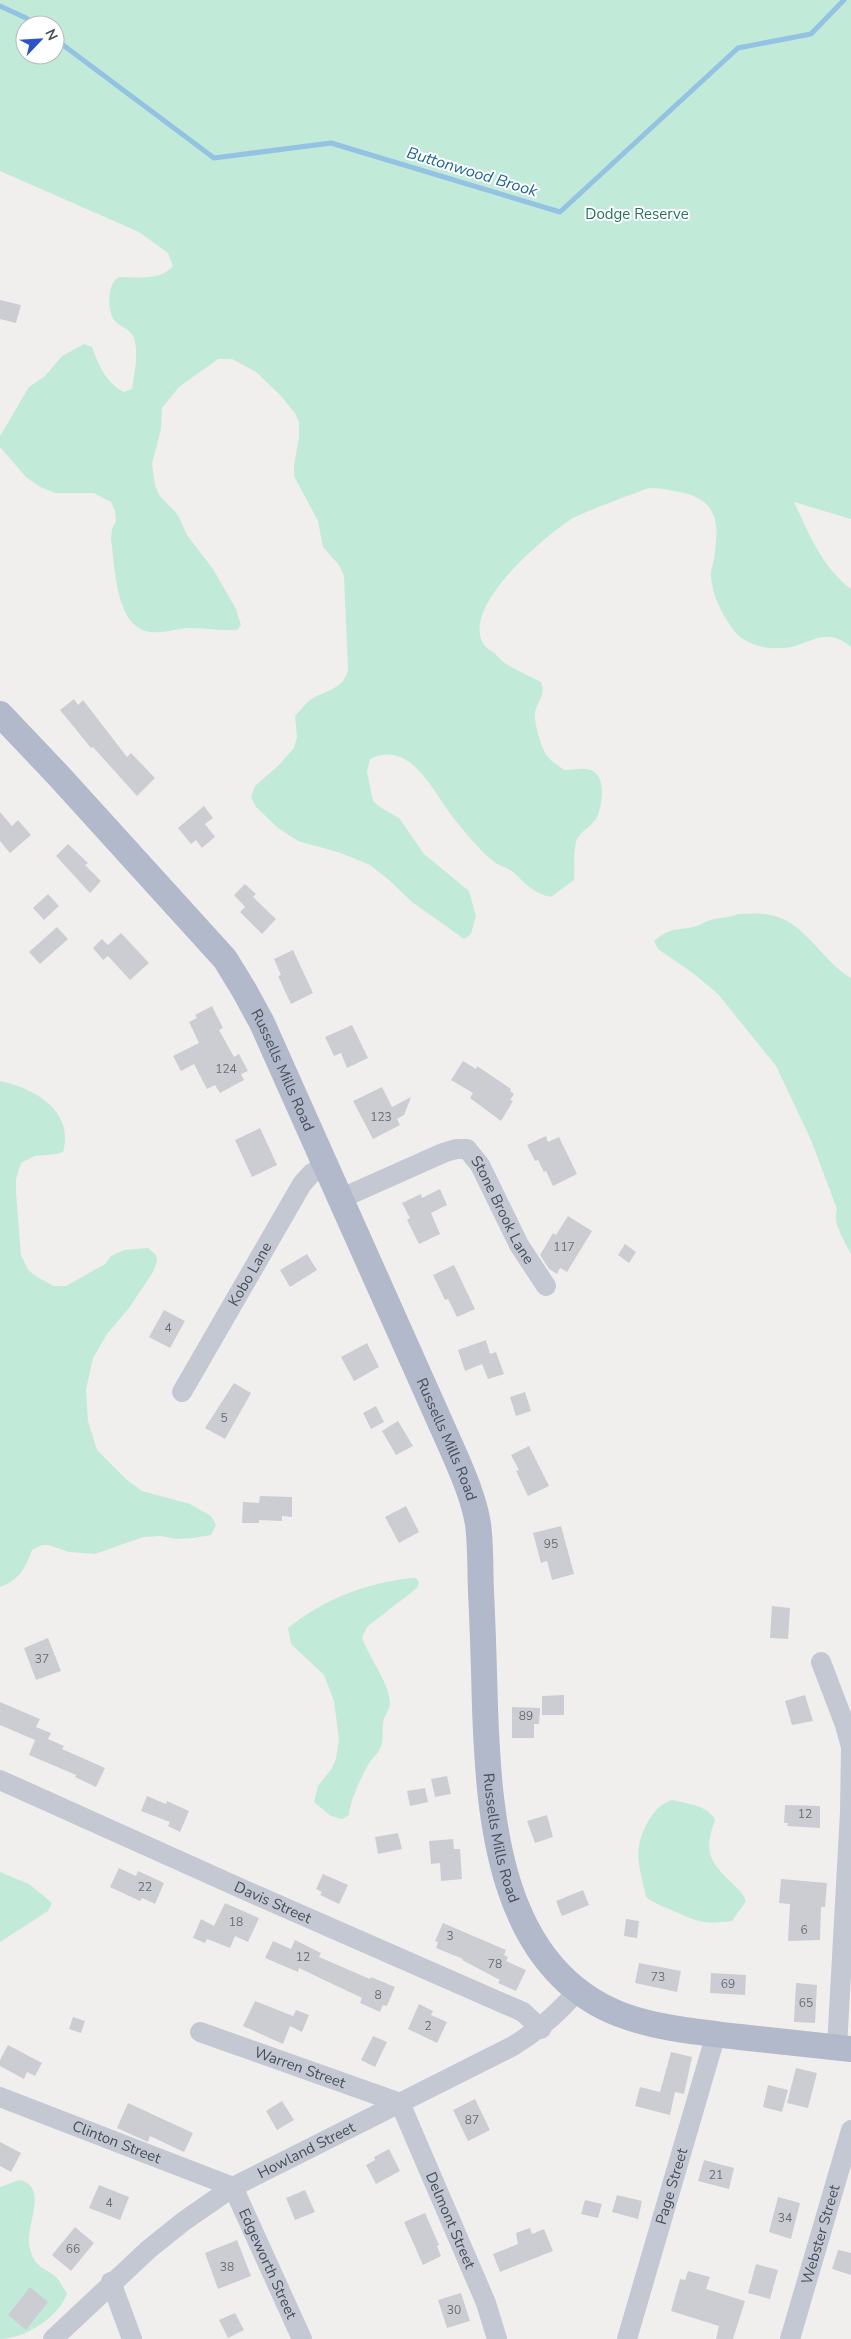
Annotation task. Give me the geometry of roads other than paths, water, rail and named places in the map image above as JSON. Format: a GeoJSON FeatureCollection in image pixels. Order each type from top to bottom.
{"type":"FeatureCollection","features":[{"type":"Feature","properties":{"kind":"main road","name":"Russells Mills Road"},"geometry":{"type":"LineString","coordinates":[[0,714],[225,959],[236,975],[262,1023],[454,1451],[473,1504],[479,1539],[490,1792],[500,1850],[514,1900],[528,1930],[554,1968],[578,1991],[605,2007],[636,2020],[672,2028],[716,2034],[844,2048]]}},
{"type":"Feature","properties":{"kind":"street","name":"Stone Brook Lane"},"geometry":{"type":"LineString","coordinates":[[342,1198],[443,1153],[456,1149],[467,1150],[480,1165],[519,1245],[546,1286]]}},
{"type":"Feature","properties":{"kind":"street","name":"Kobo Lane"},"geometry":{"type":"LineString","coordinates":[[182,1392],[302,1184],[312,1173],[327,1165]]}},
{"type":"Feature","properties":{"kind":"street"},"geometry":{"type":"LineString","coordinates":[[821,1662],[846,1725],[850,1747],[844,2048]]}},
{"type":"Feature","properties":{"kind":"street","name":"Davis Street"},"geometry":{"type":"LineString","coordinates":[[0,1780],[523,2012],[541,2029]]}},
{"type":"Feature","properties":{"kind":"street","name":"Howland Street"},"geometry":{"type":"LineString","coordinates":[[53,2339],[111,2282],[172,2230],[233,2187],[513,2046],[541,2029],[557,2015],[578,1991]]}},
{"type":"Feature","properties":{"kind":"street","name":"Warren Street"},"geometry":{"type":"LineString","coordinates":[[200,2032],[400,2103]]}},
{"type":"Feature","properties":{"kind":"street","name":"Page Street"},"geometry":{"type":"LineString","coordinates":[[627,2339],[716,2034]]}},
{"type":"Feature","properties":{"kind":"street","name":"Clinton Street"},"geometry":{"type":"LineString","coordinates":[[0,2097],[233,2187]]}},
{"type":"Feature","properties":{"kind":"street","name":"Delmont Street"},"geometry":{"type":"LineString","coordinates":[[400,2103],[486,2303],[497,2339]]}},
{"type":"Feature","properties":{"kind":"street","name":"Webster Street"},"geometry":{"type":"LineString","coordinates":[[790,2339],[851,2130]]}},
{"type":"Feature","properties":{"kind":"street","name":"Edgeworth Street"},"geometry":{"type":"LineString","coordinates":[[233,2187],[302,2339]]}},
{"type":"Feature","properties":{"kind":"street"},"geometry":{"type":"LineString","coordinates":[[111,2282],[132,2339]]}},
{"type":"Feature","properties":{"kind":"waterway","name":"Buttonwood Brook"},"geometry":{"type":"LineString","coordinates":[[65,46],[214,158],[331,143],[560,212],[738,48],[811,34],[844,0]]}},
{"type":"Feature","properties":{"kind":"waterway","name":"Buttonwood Brook"},"geometry":{"type":"LineString","coordinates":[[0,6],[20,15]]}},
{"type":"Feature","properties":{"kind":"park label","name":"Dodge Reserve"},"geometry":{"type":"Point","coordinates":[637,214]}}]}
